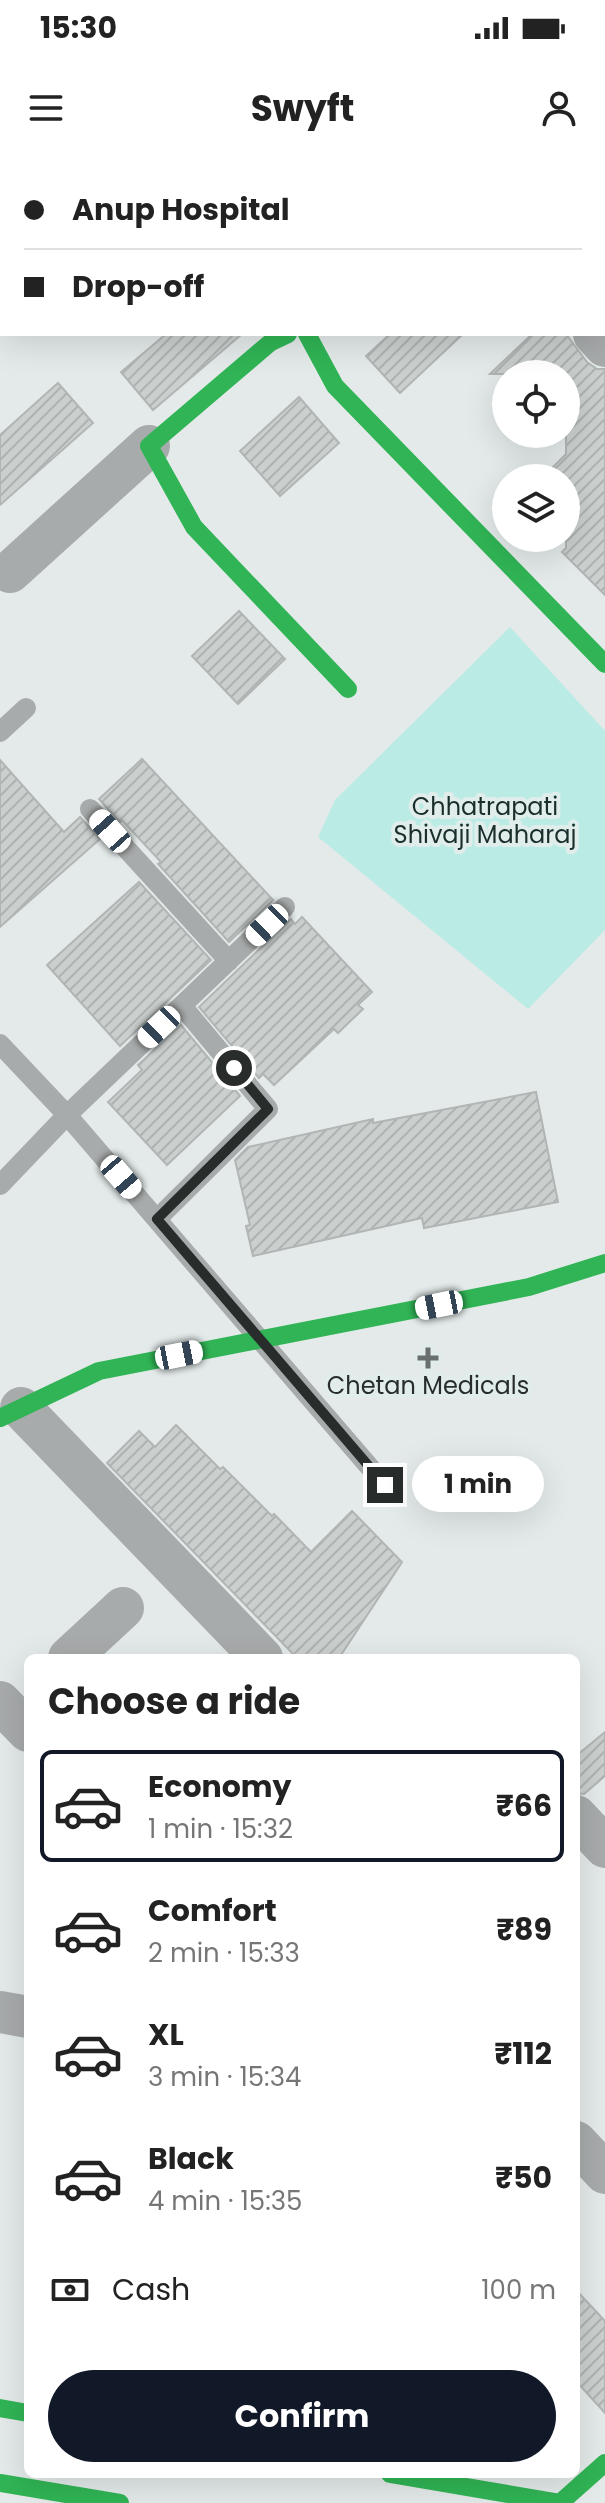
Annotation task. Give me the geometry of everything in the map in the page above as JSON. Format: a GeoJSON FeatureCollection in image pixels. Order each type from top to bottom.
{"type":"FeatureCollection","features":[{"type":"Feature","properties":{"kind":"street"},"geometry":{"type":"LineString","coordinates":[[10,572],[149,446],[271,342],[284,336]]}},
{"type":"Feature","properties":{"kind":"street"},"geometry":{"type":"LineString","coordinates":[[308,336],[335,386],[605,664]]}},
{"type":"Feature","properties":{"kind":"street"},"geometry":{"type":"LineString","coordinates":[[149,446],[194,527],[348,689]]}},
{"type":"Feature","properties":{"kind":"street"},"geometry":{"type":"LineString","coordinates":[[258,1654],[10,1413],[99,1371],[529,1287],[605,1263]]}},
{"type":"Feature","properties":{"kind":"street"},"geometry":{"type":"LineString","coordinates":[[73,1654],[123,1608]]}},
{"type":"Feature","properties":{"kind":"street"},"geometry":{"type":"LineString","coordinates":[[580,1820],[605,1847]]}},
{"type":"Feature","properties":{"kind":"street"},"geometry":{"type":"LineString","coordinates":[[0,2012],[24,2016]]}},
{"type":"Feature","properties":{"kind":"street"},"geometry":{"type":"LineString","coordinates":[[580,2146],[605,2173]]}},
{"type":"Feature","properties":{"kind":"street"},"geometry":{"type":"LineString","coordinates":[[0,2408],[24,2412]]}},
{"type":"Feature","properties":{"kind":"street"},"geometry":{"type":"LineString","coordinates":[[413,2478],[560,2503],[605,2463]]}},
{"type":"Feature","properties":{"kind":"street"},"geometry":{"type":"LineString","coordinates":[[0,2483],[120,2503]]}},
{"type":"Feature","properties":{"kind":"lane"},"geometry":{"type":"LineString","coordinates":[[0,732],[26,708]]}},
{"type":"Feature","properties":{"kind":"lane"},"geometry":{"type":"LineString","coordinates":[[90,809],[229,961]]}},
{"type":"Feature","properties":{"kind":"lane"},"geometry":{"type":"LineString","coordinates":[[0,1185],[67,1115],[285,907]]}},
{"type":"Feature","properties":{"kind":"lane"},"geometry":{"type":"LineString","coordinates":[[157,1219],[268,1109],[182,1006]]}},
{"type":"Feature","properties":{"kind":"lane"},"geometry":{"type":"LineString","coordinates":[[0,1044],[67,1115],[385,1485]]}},
{"type":"Feature","properties":{"kind":"green space","name":"Chhatrapati Shivaji Maharaj"},"geometry":{"type":"Polygon","coordinates":[[[510,627],[605,731],[605,930],[528,1009],[318,837],[335,800],[510,627]]]}},
{"type":"Feature","properties":{"kind":"building"},"geometry":{"type":"Polygon","coordinates":[[[164,336],[240,336],[153,410],[121,372],[164,336]]]}},
{"type":"Feature","properties":{"kind":"building"},"geometry":{"type":"Polygon","coordinates":[[[388,336],[461,336],[400,393],[366,356],[388,336]]]}},
{"type":"Feature","properties":{"kind":"building"},"geometry":{"type":"Polygon","coordinates":[[[530,336],[568,336],[587,362],[597,369],[605,369],[605,595],[562,552],[580,552],[580,464],[556,464],[566,454],[566,448],[580,448],[580,360],[505,360],[530,336]]]}},
{"type":"Feature","properties":{"kind":"building"},"geometry":{"type":"Polygon","coordinates":[[[58,383],[93,423],[0,505],[0,435],[58,383]]]}},
{"type":"Feature","properties":{"kind":"building"},"geometry":{"type":"Polygon","coordinates":[[[299,397],[339,443],[280,496],[240,451],[299,397]]]}},
{"type":"Feature","properties":{"kind":"building"},"geometry":{"type":"Polygon","coordinates":[[[239,611],[285,659],[238,704],[192,656],[239,611]]]}},
{"type":"Feature","properties":{"kind":"building"},"geometry":{"type":"Polygon","coordinates":[[[142,759],[273,900],[229,942],[158,864],[161,862],[99,799],[142,759]]]}},
{"type":"Feature","properties":{"kind":"building"},"geometry":{"type":"Polygon","coordinates":[[[0,760],[64,832],[80,817],[100,839],[0,927],[0,760]]]}},
{"type":"Feature","properties":{"kind":"building"},"geometry":{"type":"Polygon","coordinates":[[[139,882],[211,960],[120,1046],[47,965],[139,882]]]}},
{"type":"Feature","properties":{"kind":"building"},"geometry":{"type":"Polygon","coordinates":[[[302,917],[372,992],[358,1005],[363,1009],[338,1033],[334,1029],[274,1085],[263,1074],[259,1078],[199,1007],[291,919],[295,924],[302,917]]]}},
{"type":"Feature","properties":{"kind":"building"},"geometry":{"type":"Polygon","coordinates":[[[181,1025],[240,1096],[167,1165],[108,1102],[142,1070],[138,1065],[181,1025]]]}},
{"type":"Feature","properties":{"kind":"building"},"geometry":{"type":"Polygon","coordinates":[[[536,1092],[558,1202],[424,1228],[422,1218],[253,1256],[246,1226],[250,1225],[235,1160],[248,1147],[373,1119],[373,1123],[536,1092]]]}},
{"type":"Feature","properties":{"kind":"building"},"geometry":{"type":"Polygon","coordinates":[[[176,1425],[311,1552],[352,1511],[402,1562],[342,1654],[293,1654],[107,1463],[139,1431],[155,1447],[176,1425]]]}},
{"type":"Feature","properties":{"kind":"building"},"geometry":{"type":"Polygon","coordinates":[[[605,1732],[605,1776],[584,1794],[580,1794],[580,1753],[605,1732]]]}},
{"type":"Feature","properties":{"kind":"building"},"geometry":{"type":"Polygon","coordinates":[[[580,2294],[605,2321],[605,2413],[580,2385],[580,2294]]]}},
{"type":"Feature","properties":{"kind":"traffic: fast"},"geometry":{"type":"LineString","coordinates":[[284,336],[271,342],[149,446],[194,527],[348,689]]}},
{"type":"Feature","properties":{"kind":"traffic: fast"},"geometry":{"type":"LineString","coordinates":[[308,336],[335,386],[605,664]]}},
{"type":"Feature","properties":{"kind":"traffic: fast"},"geometry":{"type":"LineString","coordinates":[[0,1418],[99,1371],[529,1287],[605,1263]]}},
{"type":"Feature","properties":{"kind":"traffic: fast"},"geometry":{"type":"LineString","coordinates":[[0,2408],[24,2412]]}},
{"type":"Feature","properties":{"kind":"traffic: fast"},"geometry":{"type":"LineString","coordinates":[[560,2503],[605,2463]]}},
{"type":"Feature","properties":{"kind":"traffic: fast"},"geometry":{"type":"LineString","coordinates":[[414,2478],[561,2503]]}},
{"type":"Feature","properties":{"kind":"traffic: fast"},"geometry":{"type":"LineString","coordinates":[[0,2483],[120,2503]]}},
{"type":"Feature","properties":{"kind":"place","name":"Chetan Medicals"},"geometry":{"type":"Point","coordinates":[428,1358]}},
{"type":"Feature","properties":{"kind":"route"},"geometry":{"type":"LineString","coordinates":[[234,1068],[268,1109],[157,1219],[385,1485]]}}]}
